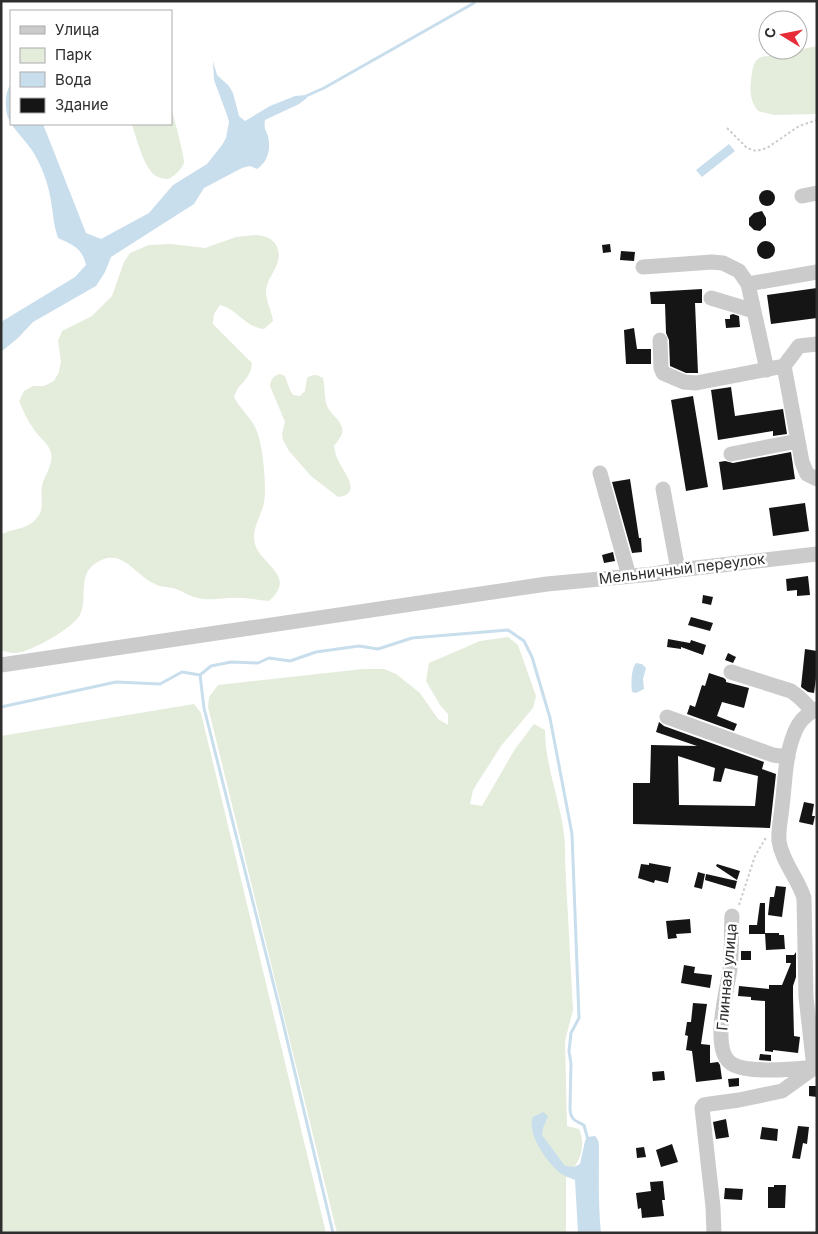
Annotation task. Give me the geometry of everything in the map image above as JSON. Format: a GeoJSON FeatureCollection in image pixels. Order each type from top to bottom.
{"type":"FeatureCollection","features":[{"type":"Feature","properties":{"kind":"street"},"geometry":{"type":"LineString","coordinates":[[643,267],[701,262],[722,263],[739,271],[748,284],[767,370]]}},
{"type":"Feature","properties":{"kind":"street"},"geometry":{"type":"LineString","coordinates":[[748,284],[817,272]]}},
{"type":"Feature","properties":{"kind":"street"},"geometry":{"type":"LineString","coordinates":[[711,298],[754,311]]}},
{"type":"Feature","properties":{"kind":"street"},"geometry":{"type":"LineString","coordinates":[[660,340],[661,368],[663,373],[684,382],[696,383],[784,366],[798,346],[817,344]]}},
{"type":"Feature","properties":{"kind":"street"},"geometry":{"type":"LineString","coordinates":[[784,366],[804,468],[807,474],[817,479]]}},
{"type":"Feature","properties":{"kind":"street"},"geometry":{"type":"LineString","coordinates":[[731,454],[798,441]]}},
{"type":"Feature","properties":{"kind":"street"},"geometry":{"type":"LineString","coordinates":[[600,473],[629,576]]}},
{"type":"Feature","properties":{"kind":"street"},"geometry":{"type":"LineString","coordinates":[[664,489],[678,570]]}},
{"type":"Feature","properties":{"kind":"street","name":"Мельничный переулок"},"geometry":{"type":"LineString","coordinates":[[1,665],[547,584],[817,554]]}},
{"type":"Feature","properties":{"kind":"street"},"geometry":{"type":"LineString","coordinates":[[714,1233],[702,1108],[704,1105],[782,1091],[816,1067],[806,997],[804,898],[800,885],[789,868],[779,841],[788,757],[794,733],[801,721],[815,710],[800,696],[791,691],[731,672]]}},
{"type":"Feature","properties":{"kind":"street"},"geometry":{"type":"LineString","coordinates":[[668,717],[773,754],[788,757]]}},
{"type":"Feature","properties":{"kind":"street","name":"Глинная улица"},"geometry":{"type":"LineString","coordinates":[[732,916],[730,968],[721,1030],[723,1053],[733,1065],[746,1068],[763,1070],[816,1067]]}},
{"type":"Feature","properties":{"kind":"path"},"geometry":{"type":"LineString","coordinates":[[727,128],[747,148],[756,151],[767,148],[799,126],[817,120]]}},
{"type":"Feature","properties":{"kind":"path"},"geometry":{"type":"LineString","coordinates":[[732,916],[742,900],[749,872],[760,846],[765,838],[781,822]]}},
{"type":"Feature","properties":{"kind":"green space"},"geometry":{"type":"Polygon","coordinates":[[[817,46],[817,114],[774,115],[758,111],[751,96],[752,71],[757,60],[808,60],[808,48],[817,46]]]}},
{"type":"Feature","properties":{"kind":"green space"},"geometry":{"type":"Polygon","coordinates":[[[172,112],[183,154],[184,163],[181,168],[171,178],[160,178],[148,167],[132,125],[172,125],[172,112]]]}},
{"type":"Feature","properties":{"kind":"green space"},"geometry":{"type":"Polygon","coordinates":[[[265,236],[272,240],[278,251],[279,257],[266,291],[273,321],[264,329],[257,328],[246,322],[232,310],[220,305],[214,314],[213,324],[252,363],[247,378],[234,397],[254,425],[260,441],[264,463],[265,495],[263,508],[255,528],[254,539],[258,551],[279,577],[280,584],[277,592],[269,601],[243,598],[200,598],[176,589],[157,585],[121,560],[105,559],[90,568],[87,574],[82,608],[76,620],[61,632],[23,652],[14,653],[1,650],[1,535],[27,526],[40,513],[42,486],[52,457],[48,446],[31,425],[19,401],[24,391],[33,386],[44,386],[54,381],[59,372],[61,361],[58,341],[62,331],[92,316],[112,296],[124,262],[130,253],[149,245],[171,244],[205,248],[236,237],[265,236]]]}},
{"type":"Feature","properties":{"kind":"green space"},"geometry":{"type":"Polygon","coordinates":[[[280,374],[285,376],[293,395],[300,396],[305,391],[307,378],[315,375],[323,378],[327,406],[342,427],[341,436],[334,446],[336,456],[351,486],[350,491],[346,495],[338,497],[311,476],[289,451],[283,440],[282,434],[285,422],[270,386],[273,378],[280,374]]]}},
{"type":"Feature","properties":{"kind":"green space"},"geometry":{"type":"Polygon","coordinates":[[[508,637],[518,645],[536,696],[533,708],[501,746],[473,790],[470,804],[482,806],[515,749],[534,724],[545,730],[546,746],[565,844],[573,1010],[565,1041],[567,1126],[579,1129],[582,1143],[578,1161],[566,1178],[566,1233],[337,1233],[208,707],[209,697],[218,685],[363,669],[384,669],[396,674],[420,693],[438,719],[448,725],[448,714],[440,705],[426,681],[429,663],[480,641],[508,637]]]}},
{"type":"Feature","properties":{"kind":"green space"},"geometry":{"type":"Polygon","coordinates":[[[194,704],[201,713],[326,1233],[1,1233],[1,736],[194,704]]]}},
{"type":"Feature","properties":{"kind":"water"},"geometry":{"type":"Polygon","coordinates":[[[213,61],[217,75],[229,86],[233,93],[239,116],[245,121],[270,106],[295,96],[306,95],[307,98],[299,104],[265,120],[269,150],[261,166],[257,169],[250,166],[242,168],[204,188],[194,204],[111,257],[105,272],[96,286],[33,322],[1,352],[1,322],[75,277],[86,265],[79,251],[58,238],[47,182],[34,153],[13,125],[43,125],[86,233],[101,239],[149,213],[173,185],[207,164],[222,145],[226,138],[229,122],[214,80],[213,61]]]}},
{"type":"Feature","properties":{"kind":"water"},"geometry":{"type":"Polygon","coordinates":[[[10,86],[10,121],[6,102],[10,86]]]}},
{"type":"Feature","properties":{"kind":"water"},"geometry":{"type":"Polygon","coordinates":[[[729,144],[735,151],[702,177],[696,170],[729,144]]]}},
{"type":"Feature","properties":{"kind":"water"},"geometry":{"type":"Polygon","coordinates":[[[636,663],[642,664],[646,668],[643,679],[644,689],[636,693],[632,692],[632,673],[636,663]]]}},
{"type":"Feature","properties":{"kind":"water"},"geometry":{"type":"Polygon","coordinates":[[[543,1112],[548,1116],[542,1135],[565,1166],[574,1167],[580,1164],[587,1137],[595,1136],[598,1139],[601,1233],[578,1233],[575,1180],[560,1173],[544,1155],[535,1140],[532,1124],[533,1117],[543,1112]]]}},
{"type":"Feature","properties":{"kind":"building"},"geometry":{"type":"Polygon","coordinates":[[[767,190],[775,198],[767,206],[759,198],[767,190]]]}},
{"type":"Feature","properties":{"kind":"building"},"geometry":{"type":"Polygon","coordinates":[[[762,211],[766,218],[766,225],[760,231],[754,230],[749,225],[749,218],[754,213],[762,211]]]}},
{"type":"Feature","properties":{"kind":"building"},"geometry":{"type":"Polygon","coordinates":[[[766,241],[772,244],[775,250],[772,256],[766,259],[760,256],[757,250],[760,244],[766,241]]]}},
{"type":"Feature","properties":{"kind":"building"},"geometry":{"type":"Polygon","coordinates":[[[610,244],[611,252],[603,253],[602,245],[610,244]]]}},
{"type":"Feature","properties":{"kind":"building"},"geometry":{"type":"Polygon","coordinates":[[[621,251],[635,252],[634,261],[620,260],[621,251]]]}},
{"type":"Feature","properties":{"kind":"building"},"geometry":{"type":"Polygon","coordinates":[[[817,288],[817,318],[771,324],[767,295],[817,288]]]}},
{"type":"Feature","properties":{"kind":"building"},"geometry":{"type":"Polygon","coordinates":[[[702,289],[702,303],[695,303],[698,373],[686,373],[670,366],[665,304],[651,304],[650,292],[702,289]]]}},
{"type":"Feature","properties":{"kind":"building"},"geometry":{"type":"Polygon","coordinates":[[[730,315],[739,316],[740,327],[726,328],[725,319],[730,319],[730,315]]]}},
{"type":"Feature","properties":{"kind":"building"},"geometry":{"type":"Polygon","coordinates":[[[634,328],[637,349],[651,349],[651,364],[626,364],[624,330],[634,328]]]}},
{"type":"Feature","properties":{"kind":"building"},"geometry":{"type":"Polygon","coordinates":[[[731,387],[735,416],[783,409],[787,434],[773,436],[773,431],[718,440],[711,390],[731,387]]]}},
{"type":"Feature","properties":{"kind":"building"},"geometry":{"type":"Polygon","coordinates":[[[693,396],[708,487],[686,491],[671,400],[693,396]]]}},
{"type":"Feature","properties":{"kind":"building"},"geometry":{"type":"Polygon","coordinates":[[[791,452],[795,479],[723,490],[719,462],[733,463],[791,452]]]}},
{"type":"Feature","properties":{"kind":"building"},"geometry":{"type":"Polygon","coordinates":[[[630,479],[642,552],[632,553],[612,482],[630,479]]]}},
{"type":"Feature","properties":{"kind":"building"},"geometry":{"type":"Polygon","coordinates":[[[805,503],[809,531],[773,536],[769,508],[805,503]]]}},
{"type":"Feature","properties":{"kind":"building"},"geometry":{"type":"Polygon","coordinates":[[[613,552],[615,561],[604,563],[602,555],[613,552]]]}},
{"type":"Feature","properties":{"kind":"building"},"geometry":{"type":"Polygon","coordinates":[[[808,576],[810,595],[797,596],[797,590],[787,591],[786,579],[808,576]]]}},
{"type":"Feature","properties":{"kind":"building"},"geometry":{"type":"Polygon","coordinates":[[[703,595],[713,597],[711,605],[702,603],[703,595]]]}},
{"type":"Feature","properties":{"kind":"building"},"geometry":{"type":"Polygon","coordinates":[[[691,617],[713,623],[710,631],[688,625],[691,617]]]}},
{"type":"Feature","properties":{"kind":"building"},"geometry":{"type":"Polygon","coordinates":[[[668,639],[690,643],[691,640],[706,645],[703,655],[681,647],[681,649],[667,647],[668,639]]]}},
{"type":"Feature","properties":{"kind":"building"},"geometry":{"type":"Polygon","coordinates":[[[805,649],[817,651],[814,693],[808,692],[801,687],[805,649]]]}},
{"type":"Feature","properties":{"kind":"building"},"geometry":{"type":"Polygon","coordinates":[[[728,653],[736,657],[733,663],[725,660],[728,653]]]}},
{"type":"Feature","properties":{"kind":"building"},"geometry":{"type":"Polygon","coordinates":[[[709,673],[724,678],[726,682],[749,688],[744,708],[722,702],[717,716],[737,724],[734,731],[687,714],[690,705],[695,707],[702,685],[705,686],[709,673]]]}},
{"type":"Feature","properties":{"kind":"building"},"geometry":{"type":"Polygon","coordinates":[[[659,722],[664,726],[764,762],[762,769],[776,774],[770,828],[633,824],[633,783],[650,783],[651,745],[697,746],[656,732],[659,722]],[[678,756],[679,805],[755,806],[758,776],[725,768],[721,782],[713,781],[715,768],[678,756]]]}},
{"type":"Feature","properties":{"kind":"building"},"geometry":{"type":"Polygon","coordinates":[[[804,802],[814,804],[812,816],[815,816],[813,825],[799,822],[804,802]]]}},
{"type":"Feature","properties":{"kind":"building"},"geometry":{"type":"Polygon","coordinates":[[[649,863],[671,867],[668,883],[655,880],[654,883],[638,878],[641,864],[649,865],[649,863]]]}},
{"type":"Feature","properties":{"kind":"building"},"geometry":{"type":"Polygon","coordinates":[[[717,864],[740,871],[737,880],[716,866],[717,864]]]}},
{"type":"Feature","properties":{"kind":"building"},"geometry":{"type":"Polygon","coordinates":[[[698,872],[705,874],[702,889],[694,887],[698,872]]]}},
{"type":"Feature","properties":{"kind":"building"},"geometry":{"type":"Polygon","coordinates":[[[706,874],[737,881],[735,889],[705,880],[706,874]]]}},
{"type":"Feature","properties":{"kind":"building"},"geometry":{"type":"Polygon","coordinates":[[[776,886],[786,887],[782,917],[768,915],[770,897],[774,897],[776,886]]]}},
{"type":"Feature","properties":{"kind":"building"},"geometry":{"type":"Polygon","coordinates":[[[760,903],[765,903],[765,934],[749,934],[749,925],[757,925],[760,903]]]}},
{"type":"Feature","properties":{"kind":"building"},"geometry":{"type":"Polygon","coordinates":[[[690,919],[691,933],[676,934],[677,938],[668,939],[666,921],[690,919]]]}},
{"type":"Feature","properties":{"kind":"building"},"geometry":{"type":"Polygon","coordinates":[[[765,933],[784,935],[785,949],[766,950],[765,933]]]}},
{"type":"Feature","properties":{"kind":"building"},"geometry":{"type":"Polygon","coordinates":[[[741,951],[751,951],[751,960],[741,960],[741,951]]]}},
{"type":"Feature","properties":{"kind":"building"},"geometry":{"type":"Polygon","coordinates":[[[796,952],[796,977],[793,986],[793,996],[794,1036],[800,1037],[798,1053],[765,1051],[765,1001],[751,1000],[751,997],[738,996],[739,986],[769,989],[769,985],[782,985],[791,963],[786,963],[786,955],[794,955],[796,952]]]}},
{"type":"Feature","properties":{"kind":"building"},"geometry":{"type":"Polygon","coordinates":[[[684,965],[695,967],[694,973],[712,975],[710,988],[681,983],[684,965]]]}},
{"type":"Feature","properties":{"kind":"building"},"geometry":{"type":"Polygon","coordinates":[[[693,1003],[707,1004],[701,1044],[710,1045],[710,1063],[718,1062],[722,1079],[696,1082],[692,1051],[686,1050],[688,1036],[685,1035],[687,1022],[691,1022],[693,1003]]]}},
{"type":"Feature","properties":{"kind":"building"},"geometry":{"type":"Polygon","coordinates":[[[760,1054],[771,1055],[771,1061],[759,1060],[760,1054]]]}},
{"type":"Feature","properties":{"kind":"building"},"geometry":{"type":"Polygon","coordinates":[[[664,1071],[665,1080],[653,1081],[652,1072],[664,1071]]]}},
{"type":"Feature","properties":{"kind":"building"},"geometry":{"type":"Polygon","coordinates":[[[739,1078],[739,1086],[729,1087],[728,1079],[739,1078]]]}},
{"type":"Feature","properties":{"kind":"building"},"geometry":{"type":"Polygon","coordinates":[[[809,1086],[817,1086],[817,1097],[809,1096],[809,1086]]]}},
{"type":"Feature","properties":{"kind":"building"},"geometry":{"type":"Polygon","coordinates":[[[726,1119],[729,1137],[716,1139],[713,1122],[726,1119]]]}},
{"type":"Feature","properties":{"kind":"building"},"geometry":{"type":"Polygon","coordinates":[[[798,1126],[809,1127],[807,1144],[803,1143],[800,1159],[792,1158],[798,1126]]]}},
{"type":"Feature","properties":{"kind":"building"},"geometry":{"type":"Polygon","coordinates":[[[762,1127],[778,1129],[777,1141],[760,1139],[762,1127]]]}},
{"type":"Feature","properties":{"kind":"building"},"geometry":{"type":"Polygon","coordinates":[[[672,1144],[678,1162],[661,1167],[656,1150],[672,1144]]]}},
{"type":"Feature","properties":{"kind":"building"},"geometry":{"type":"Polygon","coordinates":[[[644,1147],[646,1157],[637,1158],[636,1148],[644,1147]]]}},
{"type":"Feature","properties":{"kind":"building"},"geometry":{"type":"Polygon","coordinates":[[[663,1181],[665,1200],[662,1200],[664,1216],[642,1218],[641,1208],[638,1209],[636,1193],[651,1191],[650,1182],[663,1181]]]}},
{"type":"Feature","properties":{"kind":"building"},"geometry":{"type":"Polygon","coordinates":[[[774,1185],[786,1185],[785,1208],[768,1208],[768,1187],[774,1187],[774,1185]]]}},
{"type":"Feature","properties":{"kind":"building"},"geometry":{"type":"Polygon","coordinates":[[[725,1188],[743,1189],[742,1200],[724,1199],[725,1188]]]}},
{"type":"Feature","properties":{"kind":"waterway"},"geometry":{"type":"LineString","coordinates":[[306,96],[324,88],[474,3]]}},
{"type":"Feature","properties":{"kind":"waterway"},"geometry":{"type":"LineString","coordinates":[[1,707],[116,682],[160,684],[182,672],[200,675],[211,666],[231,662],[258,663],[269,658],[290,661],[316,652],[359,646],[378,649],[412,638],[508,630],[524,641],[532,657],[550,718],[572,834],[579,1018],[571,1033],[569,1051],[571,1064],[570,1108],[574,1119],[584,1125],[588,1140]]}},
{"type":"Feature","properties":{"kind":"waterway"},"geometry":{"type":"LineString","coordinates":[[200,675],[204,708],[279,1006],[333,1233]]}}]}
